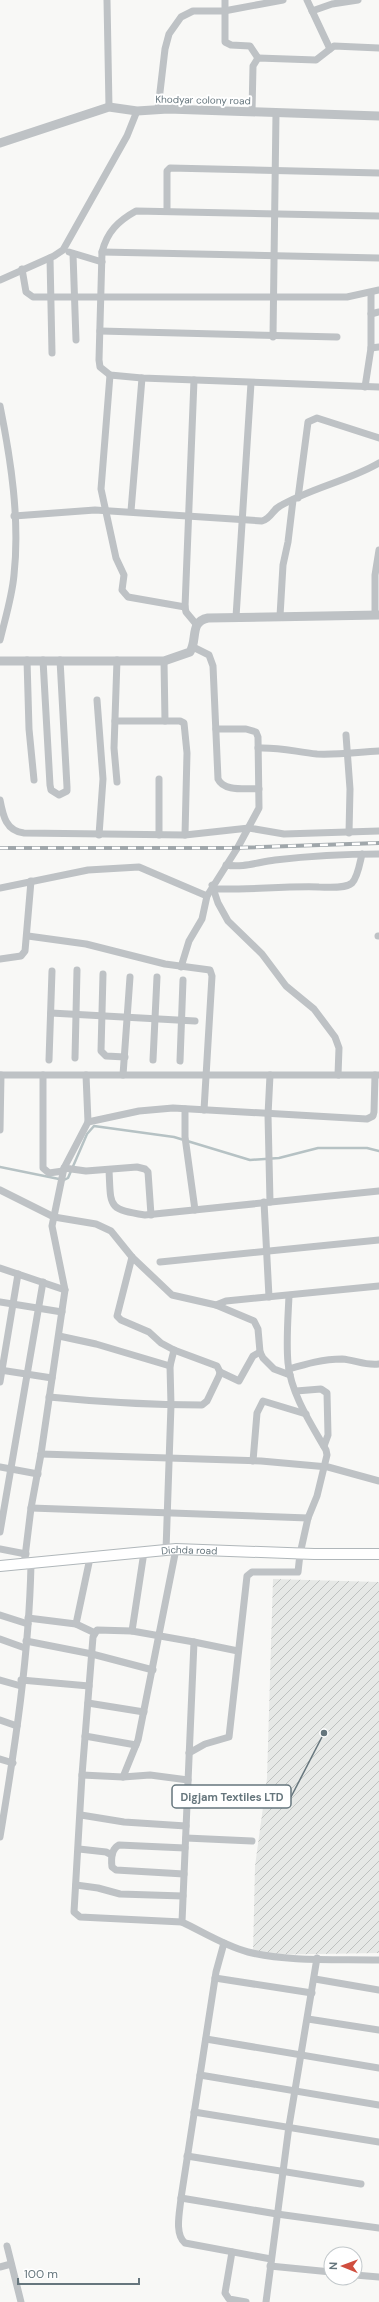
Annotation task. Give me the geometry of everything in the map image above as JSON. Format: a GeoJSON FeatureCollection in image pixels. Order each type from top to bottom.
{"type":"FeatureCollection","features":[{"type":"Feature","properties":{"kind":"main road","name":"Dichda road"},"geometry":{"type":"LineString","coordinates":[[0,1566],[171,1549],[300,1554],[379,1554]]}},
{"type":"Feature","properties":{"kind":"street"},"geometry":{"type":"LineString","coordinates":[[0,143],[109,107],[107,0]]}},
{"type":"Feature","properties":{"kind":"street"},"geometry":{"type":"LineString","coordinates":[[225,0],[225,42],[231,45],[250,46],[258,58]]}},
{"type":"Feature","properties":{"kind":"street"},"geometry":{"type":"LineString","coordinates":[[158,109],[165,49],[174,24],[181,17],[193,11],[224,11],[283,0]]}},
{"type":"Feature","properties":{"kind":"street"},"geometry":{"type":"LineString","coordinates":[[307,0],[330,49]]}},
{"type":"Feature","properties":{"kind":"street"},"geometry":{"type":"LineString","coordinates":[[312,11],[332,4],[358,0]]}},
{"type":"Feature","properties":{"kind":"street"},"geometry":{"type":"LineString","coordinates":[[258,58],[316,60],[330,49],[338,46],[379,48]]}},
{"type":"Feature","properties":{"kind":"street"},"geometry":{"type":"LineString","coordinates":[[252,112],[253,66],[258,58]]}},
{"type":"Feature","properties":{"kind":"street","name":"Khodyar colony road"},"geometry":{"type":"LineString","coordinates":[[109,107],[137,111],[158,109],[379,116]]}},
{"type":"Feature","properties":{"kind":"street"},"geometry":{"type":"LineString","coordinates":[[0,280],[22,269],[50,258],[63,250],[127,136],[137,111]]}},
{"type":"Feature","properties":{"kind":"street"},"geometry":{"type":"LineString","coordinates":[[273,337],[276,113]]}},
{"type":"Feature","properties":{"kind":"street"},"geometry":{"type":"LineString","coordinates":[[167,211],[167,171],[170,168],[276,172],[379,173]]}},
{"type":"Feature","properties":{"kind":"street"},"geometry":{"type":"LineString","coordinates":[[379,216],[275,215],[142,210],[131,214],[109,232],[102,252],[100,331],[100,368],[110,375],[251,383],[379,387]]}},
{"type":"Feature","properties":{"kind":"street"},"geometry":{"type":"LineString","coordinates":[[63,250],[102,262]]}},
{"type":"Feature","properties":{"kind":"street"},"geometry":{"type":"LineString","coordinates":[[102,252],[379,258]]}},
{"type":"Feature","properties":{"kind":"street"},"geometry":{"type":"LineString","coordinates":[[73,254],[76,340]]}},
{"type":"Feature","properties":{"kind":"street"},"geometry":{"type":"LineString","coordinates":[[50,258],[52,353]]}},
{"type":"Feature","properties":{"kind":"street"},"geometry":{"type":"LineString","coordinates":[[22,269],[29,295],[33,297],[274,299],[347,297],[379,290]]}},
{"type":"Feature","properties":{"kind":"street"},"geometry":{"type":"LineString","coordinates":[[365,387],[370,348],[370,293]]}},
{"type":"Feature","properties":{"kind":"street"},"geometry":{"type":"LineString","coordinates":[[371,314],[379,312]]}},
{"type":"Feature","properties":{"kind":"street"},"geometry":{"type":"LineString","coordinates":[[100,331],[337,338]]}},
{"type":"Feature","properties":{"kind":"street"},"geometry":{"type":"LineString","coordinates":[[370,348],[379,347]]}},
{"type":"Feature","properties":{"kind":"street"},"geometry":{"type":"LineString","coordinates":[[110,375],[101,489],[118,563],[124,575],[122,590],[124,595],[143,601],[184,606]]}},
{"type":"Feature","properties":{"kind":"street"},"geometry":{"type":"LineString","coordinates":[[130,511],[142,378]]}},
{"type":"Feature","properties":{"kind":"street"},"geometry":{"type":"LineString","coordinates":[[194,380],[184,606],[186,612],[196,624]]}},
{"type":"Feature","properties":{"kind":"street"},"geometry":{"type":"LineString","coordinates":[[236,617],[241,520],[251,383]]}},
{"type":"Feature","properties":{"kind":"street"},"geometry":{"type":"LineString","coordinates":[[0,406],[10,466],[16,551],[14,575],[3,613],[0,640]]}},
{"type":"Feature","properties":{"kind":"street"},"geometry":{"type":"LineString","coordinates":[[280,616],[283,565],[296,499],[308,422],[317,418],[379,438]]}},
{"type":"Feature","properties":{"kind":"street"},"geometry":{"type":"LineString","coordinates":[[14,516],[105,510],[241,520],[268,519],[279,506],[362,473],[379,463]]}},
{"type":"Feature","properties":{"kind":"street"},"geometry":{"type":"LineString","coordinates":[[0,661],[164,661],[184,656],[190,652],[193,647],[196,624],[201,619],[280,616],[377,615],[375,575],[379,550]]}},
{"type":"Feature","properties":{"kind":"street"},"geometry":{"type":"LineString","coordinates":[[193,647],[209,655],[212,659],[218,779],[220,783],[228,788],[259,789]]}},
{"type":"Feature","properties":{"kind":"street"},"geometry":{"type":"LineString","coordinates":[[27,660],[29,729],[34,780]]}},
{"type":"Feature","properties":{"kind":"street"},"geometry":{"type":"LineString","coordinates":[[43,660],[50,785],[51,790],[59,795],[66,791],[67,787],[60,660]]}},
{"type":"Feature","properties":{"kind":"street"},"geometry":{"type":"LineString","coordinates":[[117,660],[114,748],[117,782]]}},
{"type":"Feature","properties":{"kind":"street"},"geometry":{"type":"LineString","coordinates":[[164,661],[165,721]]}},
{"type":"Feature","properties":{"kind":"street"},"geometry":{"type":"LineString","coordinates":[[97,700],[103,779],[99,835]]}},
{"type":"Feature","properties":{"kind":"street"},"geometry":{"type":"LineString","coordinates":[[115,721],[180,721],[186,727],[187,753],[185,835]]}},
{"type":"Feature","properties":{"kind":"street"},"geometry":{"type":"LineString","coordinates":[[181,967],[189,941],[202,919],[207,896],[249,828],[259,808],[258,737],[252,729],[216,728]]}},
{"type":"Feature","properties":{"kind":"street"},"geometry":{"type":"LineString","coordinates":[[346,735],[346,754],[350,789],[349,833]]}},
{"type":"Feature","properties":{"kind":"street"},"geometry":{"type":"LineString","coordinates":[[258,748],[281,747],[314,754],[346,754],[379,751]]}},
{"type":"Feature","properties":{"kind":"street"},"geometry":{"type":"LineString","coordinates":[[159,779],[159,835]]}},
{"type":"Feature","properties":{"kind":"street"},"geometry":{"type":"LineString","coordinates":[[0,800],[8,827],[13,831],[24,833],[185,835],[249,828],[284,834],[379,831]]}},
{"type":"Feature","properties":{"kind":"street"},"geometry":{"type":"LineString","coordinates":[[0,827],[8,827]]}},
{"type":"Feature","properties":{"kind":"street"},"geometry":{"type":"LineString","coordinates":[[226,865],[243,867],[280,860],[334,854],[379,854]]}},
{"type":"Feature","properties":{"kind":"street"},"geometry":{"type":"LineString","coordinates":[[213,887],[242,890],[281,886],[333,887],[350,884],[355,880],[362,854]]}},
{"type":"Feature","properties":{"kind":"street"},"geometry":{"type":"LineString","coordinates":[[0,888],[88,870],[143,868],[167,880],[207,896]]}},
{"type":"Feature","properties":{"kind":"street"},"geometry":{"type":"LineString","coordinates":[[0,959],[24,954],[28,936],[31,881]]}},
{"type":"Feature","properties":{"kind":"street"},"geometry":{"type":"LineString","coordinates":[[213,887],[218,904],[228,921],[258,949],[286,986],[314,1009],[335,1037],[339,1048],[338,1075]]}},
{"type":"Feature","properties":{"kind":"street"},"geometry":{"type":"LineString","coordinates":[[28,936],[86,944],[181,967],[208,970],[212,973],[204,1110]]}},
{"type":"Feature","properties":{"kind":"street"},"geometry":{"type":"LineString","coordinates":[[75,1058],[77,970]]}},
{"type":"Feature","properties":{"kind":"street"},"geometry":{"type":"LineString","coordinates":[[49,1060],[52,971]]}},
{"type":"Feature","properties":{"kind":"street"},"geometry":{"type":"LineString","coordinates":[[103,974],[101,1051],[106,1056],[125,1057]]}},
{"type":"Feature","properties":{"kind":"street"},"geometry":{"type":"LineString","coordinates":[[123,1075],[130,977]]}},
{"type":"Feature","properties":{"kind":"street"},"geometry":{"type":"LineString","coordinates":[[153,1060],[157,977]]}},
{"type":"Feature","properties":{"kind":"street"},"geometry":{"type":"LineString","coordinates":[[180,1060],[183,980]]}},
{"type":"Feature","properties":{"kind":"street"},"geometry":{"type":"LineString","coordinates":[[51,1013],[195,1021]]}},
{"type":"Feature","properties":{"kind":"street"},"geometry":{"type":"LineString","coordinates":[[0,1130],[1,1075],[377,1075],[374,1112],[370,1118],[268,1115],[185,1109],[148,1109],[88,1122]]}},
{"type":"Feature","properties":{"kind":"street"},"geometry":{"type":"LineString","coordinates":[[43,1075],[43,1168],[49,1173],[137,1167],[145,1169],[148,1172],[151,1215]]}},
{"type":"Feature","properties":{"kind":"street"},"geometry":{"type":"LineString","coordinates":[[0,1837],[3,1803],[13,1763],[28,1621],[26,1554],[31,1508],[38,1474],[65,1290],[53,1232],[54,1217],[66,1173],[88,1122],[86,1075]]}},
{"type":"Feature","properties":{"kind":"street"},"geometry":{"type":"LineString","coordinates":[[269,1297],[266,1252],[270,1075]]}},
{"type":"Feature","properties":{"kind":"street"},"geometry":{"type":"LineString","coordinates":[[185,1109],[185,1138],[195,1210]]}},
{"type":"Feature","properties":{"kind":"street"},"geometry":{"type":"LineString","coordinates":[[109,1170],[111,1200],[114,1206],[124,1212],[151,1215],[379,1191]]}},
{"type":"Feature","properties":{"kind":"street"},"geometry":{"type":"LineString","coordinates":[[0,1190],[54,1217],[96,1224],[111,1231],[132,1257],[172,1295],[216,1305],[257,1324],[262,1358],[274,1369],[289,1372],[324,1360],[342,1359],[369,1365],[379,1364]]}},
{"type":"Feature","properties":{"kind":"street"},"geometry":{"type":"LineString","coordinates":[[160,1262],[379,1240]]}},
{"type":"Feature","properties":{"kind":"street"},"geometry":{"type":"LineString","coordinates":[[132,1257],[117,1316],[121,1320],[150,1332],[161,1343],[174,1350],[217,1366],[220,1372],[238,1381],[253,1356],[260,1352]]}},
{"type":"Feature","properties":{"kind":"street"},"geometry":{"type":"LineString","coordinates":[[0,1268],[65,1290]]}},
{"type":"Feature","properties":{"kind":"street"},"geometry":{"type":"LineString","coordinates":[[0,1382],[18,1274]]}},
{"type":"Feature","properties":{"kind":"street"},"geometry":{"type":"LineString","coordinates":[[0,1532],[43,1282]]}},
{"type":"Feature","properties":{"kind":"street"},"geometry":{"type":"LineString","coordinates":[[216,1305],[226,1301],[379,1286]]}},
{"type":"Feature","properties":{"kind":"street"},"geometry":{"type":"LineString","coordinates":[[189,1753],[205,1744],[229,1737],[247,1576],[252,1572],[298,1572],[300,1554],[308,1518],[317,1496],[327,1455],[324,1446],[306,1414],[289,1372],[287,1338],[289,1296]]}},
{"type":"Feature","properties":{"kind":"street"},"geometry":{"type":"LineString","coordinates":[[0,1302],[62,1312]]}},
{"type":"Feature","properties":{"kind":"street"},"geometry":{"type":"LineString","coordinates":[[59,1336],[96,1344],[170,1366]]}},
{"type":"Feature","properties":{"kind":"street"},"geometry":{"type":"LineString","coordinates":[[123,1777],[136,1745],[154,1670],[160,1636],[171,1549],[167,1513],[171,1405],[170,1366],[174,1350]]}},
{"type":"Feature","properties":{"kind":"street"},"geometry":{"type":"LineString","coordinates":[[1,1370],[52,1378]]}},
{"type":"Feature","properties":{"kind":"street"},"geometry":{"type":"LineString","coordinates":[[49,1397],[118,1404],[204,1404],[220,1372]]}},
{"type":"Feature","properties":{"kind":"street"},"geometry":{"type":"LineString","coordinates":[[296,1391],[321,1389],[327,1393],[328,1435],[324,1446]]}},
{"type":"Feature","properties":{"kind":"street"},"geometry":{"type":"LineString","coordinates":[[253,1461],[257,1412],[263,1401],[306,1414]]}},
{"type":"Feature","properties":{"kind":"street"},"geometry":{"type":"LineString","coordinates":[[41,1454],[169,1460],[253,1461],[324,1466],[379,1480]]}},
{"type":"Feature","properties":{"kind":"street"},"geometry":{"type":"LineString","coordinates":[[0,1467],[38,1474]]}},
{"type":"Feature","properties":{"kind":"street"},"geometry":{"type":"LineString","coordinates":[[31,1508],[308,1518]]}},
{"type":"Feature","properties":{"kind":"street"},"geometry":{"type":"LineString","coordinates":[[0,1549],[26,1554]]}},
{"type":"Feature","properties":{"kind":"street"},"geometry":{"type":"LineString","coordinates":[[132,1631],[144,1552]]}},
{"type":"Feature","properties":{"kind":"street"},"geometry":{"type":"LineString","coordinates":[[76,1624],[90,1558]]}},
{"type":"Feature","properties":{"kind":"street"},"geometry":{"type":"LineString","coordinates":[[0,1615],[28,1621],[76,1624],[95,1633]]}},
{"type":"Feature","properties":{"kind":"street"},"geometry":{"type":"LineString","coordinates":[[95,1633],[101,1630],[132,1631],[238,1651]]}},
{"type":"Feature","properties":{"kind":"street"},"geometry":{"type":"LineString","coordinates":[[95,1633],[82,1775],[81,1815],[74,1912],[80,1917],[182,1922],[224,1943],[250,1953],[318,1958],[379,1960]]}},
{"type":"Feature","properties":{"kind":"street"},"geometry":{"type":"LineString","coordinates":[[0,1639],[92,1654],[154,1670]]}},
{"type":"Feature","properties":{"kind":"street"},"geometry":{"type":"LineString","coordinates":[[182,1922],[194,1642]]}},
{"type":"Feature","properties":{"kind":"street"},"geometry":{"type":"LineString","coordinates":[[0,1680],[21,1683],[89,1686]]}},
{"type":"Feature","properties":{"kind":"street"},"geometry":{"type":"LineString","coordinates":[[88,1703],[144,1712]]}},
{"type":"Feature","properties":{"kind":"street"},"geometry":{"type":"LineString","coordinates":[[0,1720],[17,1726]]}},
{"type":"Feature","properties":{"kind":"street"},"geometry":{"type":"LineString","coordinates":[[85,1736],[136,1745]]}},
{"type":"Feature","properties":{"kind":"street"},"geometry":{"type":"LineString","coordinates":[[0,1759],[13,1763]]}},
{"type":"Feature","properties":{"kind":"street"},"geometry":{"type":"LineString","coordinates":[[82,1775],[123,1777],[150,1775],[188,1780]]}},
{"type":"Feature","properties":{"kind":"street"},"geometry":{"type":"LineString","coordinates":[[187,1790],[255,1792]]}},
{"type":"Feature","properties":{"kind":"street"},"geometry":{"type":"LineString","coordinates":[[81,1815],[124,1822],[186,1826]]}},
{"type":"Feature","properties":{"kind":"street"},"geometry":{"type":"LineString","coordinates":[[186,1838],[252,1841]]}},
{"type":"Feature","properties":{"kind":"street"},"geometry":{"type":"LineString","coordinates":[[184,1874],[116,1870],[112,1867],[112,1855],[119,1845],[185,1848]]}},
{"type":"Feature","properties":{"kind":"street"},"geometry":{"type":"LineString","coordinates":[[79,1849],[106,1852],[112,1855]]}},
{"type":"Feature","properties":{"kind":"street"},"geometry":{"type":"LineString","coordinates":[[76,1885],[98,1888],[120,1894],[183,1896]]}},
{"type":"Feature","properties":{"kind":"street"},"geometry":{"type":"LineString","coordinates":[[224,1943],[215,1978],[187,2156],[181,2198],[180,2239],[185,2243],[232,2252],[271,2263],[323,2271]]}},
{"type":"Feature","properties":{"kind":"street"},"geometry":{"type":"LineString","coordinates":[[266,2302],[289,2126],[318,1958]]}},
{"type":"Feature","properties":{"kind":"street"},"geometry":{"type":"LineString","coordinates":[[215,1978],[312,1993]]}},
{"type":"Feature","properties":{"kind":"street"},"geometry":{"type":"LineString","coordinates":[[315,1979],[379,1990]]}},
{"type":"Feature","properties":{"kind":"street"},"geometry":{"type":"LineString","coordinates":[[308,2019],[379,2030]]}},
{"type":"Feature","properties":{"kind":"street"},"geometry":{"type":"LineString","coordinates":[[206,2039],[379,2068]]}},
{"type":"Feature","properties":{"kind":"street"},"geometry":{"type":"LineString","coordinates":[[200,2075],[379,2105]]}},
{"type":"Feature","properties":{"kind":"street"},"geometry":{"type":"LineString","coordinates":[[194,2112],[289,2126],[379,2142]]}},
{"type":"Feature","properties":{"kind":"street"},"geometry":{"type":"LineString","coordinates":[[187,2156],[361,2184]]}},
{"type":"Feature","properties":{"kind":"street"},"geometry":{"type":"LineString","coordinates":[[181,2198],[277,2214],[379,2228]]}},
{"type":"Feature","properties":{"kind":"street"},"geometry":{"type":"LineString","coordinates":[[7,2246],[21,2301],[13,2302]]}},
{"type":"Feature","properties":{"kind":"street"},"geometry":{"type":"LineString","coordinates":[[232,2252],[224,2293],[229,2299],[246,2302]]}},
{"type":"Feature","properties":{"kind":"street"},"geometry":{"type":"LineString","coordinates":[[0,2267],[11,2264]]}},
{"type":"Feature","properties":{"kind":"street"},"geometry":{"type":"LineString","coordinates":[[363,2276],[379,2277]]}},
{"type":"Feature","properties":{"kind":"shaded area"},"geometry":{"type":"Polygon","coordinates":[[[273,1579],[379,1582],[379,1953],[253,1955],[255,1866],[267,1778],[273,1579]]]}},
{"type":"Feature","properties":{"kind":"waterway"},"geometry":{"type":"LineString","coordinates":[[0,1167],[64,1180],[68,1178],[87,1134],[94,1126],[174,1137],[250,1160],[279,1158],[318,1148],[367,1148],[379,1151]]}},
{"type":"Feature","properties":{"kind":"railway"},"geometry":{"type":"LineString","coordinates":[[0,848],[230,848],[379,843]]}},
{"type":"Feature","properties":{"kind":"place","name":"Digjam Textiles LTD"},"geometry":{"type":"Point","coordinates":[324,1733]}}]}
